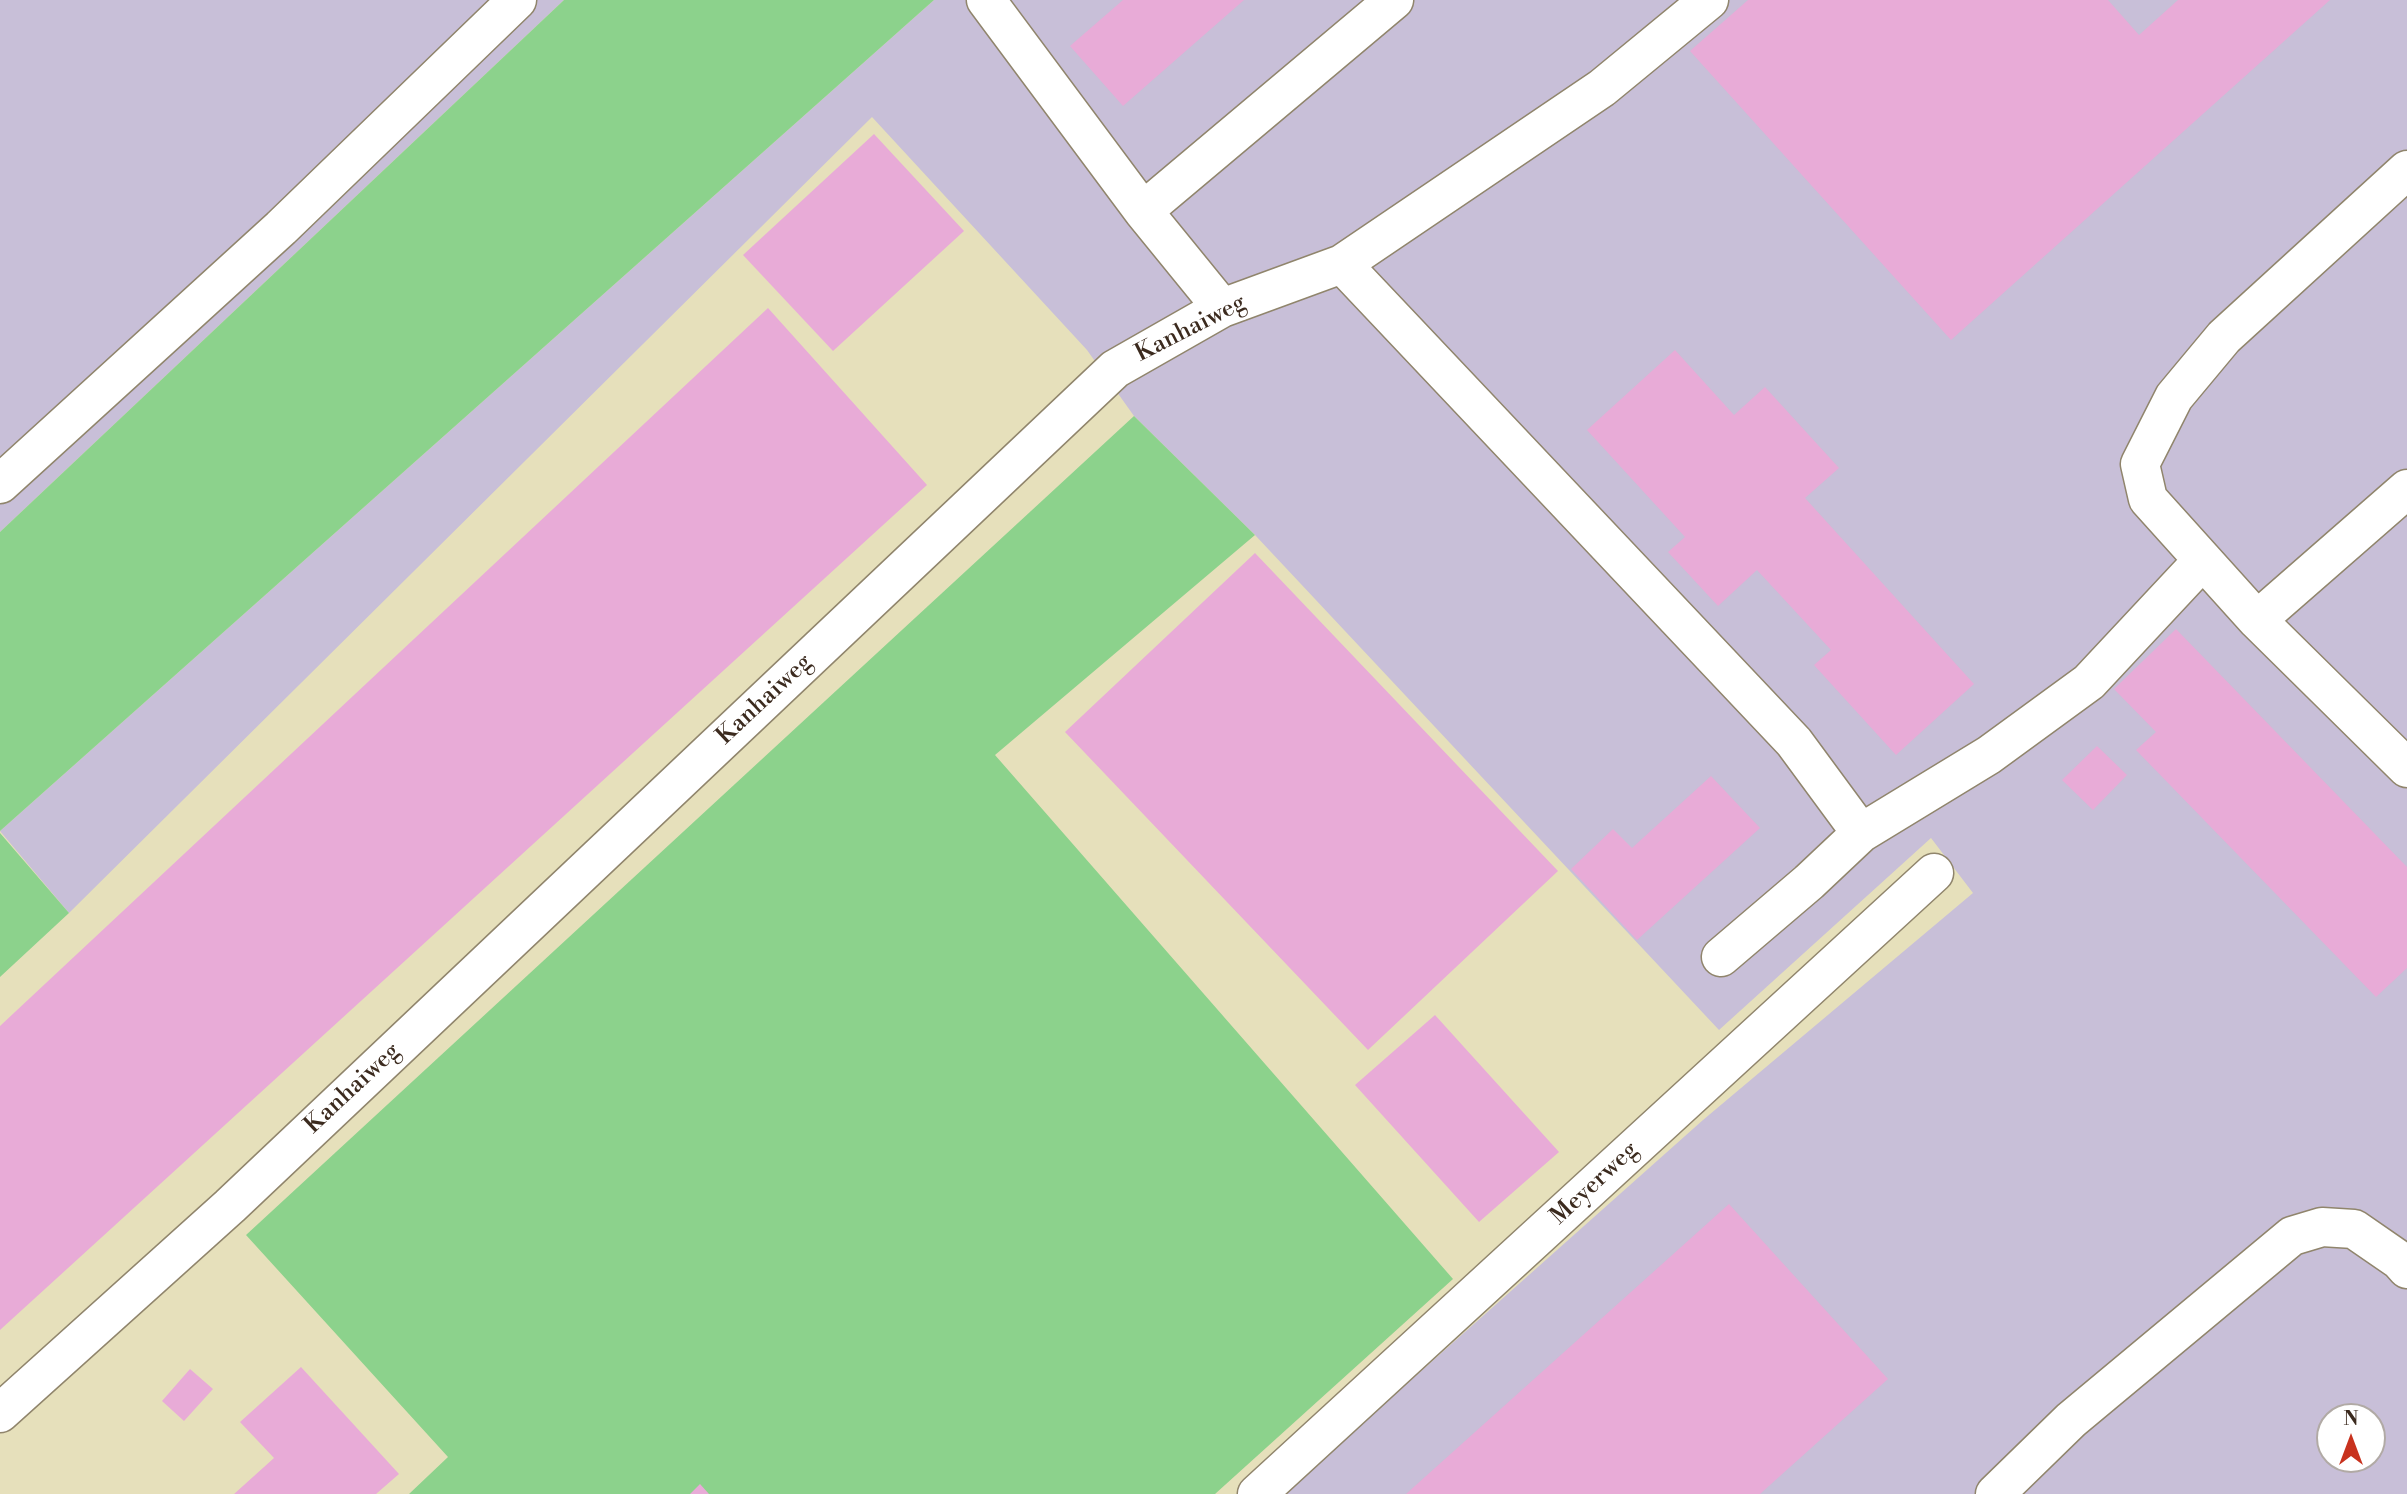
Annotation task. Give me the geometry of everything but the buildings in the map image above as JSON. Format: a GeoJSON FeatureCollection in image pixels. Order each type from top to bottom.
{"type":"FeatureCollection","features":[{"type":"Feature","properties":{"kind":"street"},"geometry":{"type":"LineString","coordinates":[[0,484],[281,228],[517,0]]}},
{"type":"Feature","properties":{"kind":"street"},"geometry":{"type":"LineString","coordinates":[[986,0],[1143,211],[1222,308]]}},
{"type":"Feature","properties":{"kind":"street"},"geometry":{"type":"LineString","coordinates":[[1143,211],[1394,0]]}},
{"type":"Feature","properties":{"kind":"street","name":"Kanhaiweg"},"geometry":{"type":"LineString","coordinates":[[0,1413],[230,1206],[1115,369],[1222,308],[1342,264],[1602,88],[1709,0]]}},
{"type":"Feature","properties":{"kind":"street"},"geometry":{"type":"LineString","coordinates":[[2407,170],[2224,337],[2174,397],[2140,464],[2148,499],[2257,620],[2407,768]]}},
{"type":"Feature","properties":{"kind":"street"},"geometry":{"type":"LineString","coordinates":[[1342,264],[1794,742],[1861,833]]}},
{"type":"Feature","properties":{"kind":"street"},"geometry":{"type":"LineString","coordinates":[[2257,620],[2407,489]]}},
{"type":"Feature","properties":{"kind":"street"},"geometry":{"type":"LineString","coordinates":[[1720,957],[1810,882],[1861,833],[1989,755],[2089,682],[2203,560]]}},
{"type":"Feature","properties":{"kind":"street","name":"Meyerweg"},"geometry":{"type":"LineString","coordinates":[[1257,1494],[1934,873]]}},
{"type":"Feature","properties":{"kind":"street"},"geometry":{"type":"LineString","coordinates":[[1995,1494],[2071,1420],[2292,1236],[2322,1227],[2354,1229],[2399,1260],[2407,1269]]}},
{"type":"Feature","properties":{"kind":"shaded area"},"geometry":{"type":"Polygon","coordinates":[[[0,0],[564,0],[0,532],[0,0]]]}},
{"type":"Feature","properties":{"kind":"shaded area"},"geometry":{"type":"Polygon","coordinates":[[[934,0],[2407,0],[2407,1494],[1283,1494],[1703,1120],[1973,893],[1931,838],[1719,1030],[1255,535],[1134,416],[1087,350],[872,117],[69,913],[0,831],[934,0]]]}},
{"type":"Feature","properties":{"kind":"green space"},"geometry":{"type":"Polygon","coordinates":[[[564,0],[934,0],[0,831],[0,532],[564,0]]]}},
{"type":"Feature","properties":{"kind":"green space"},"geometry":{"type":"Polygon","coordinates":[[[1134,416],[1255,535],[995,755],[1453,1279],[1215,1494],[409,1494],[448,1457],[246,1235],[1134,416]]]}},
{"type":"Feature","properties":{"kind":"green space"},"geometry":{"type":"Polygon","coordinates":[[[0,833],[69,913],[0,977],[0,833]]]}}]}
